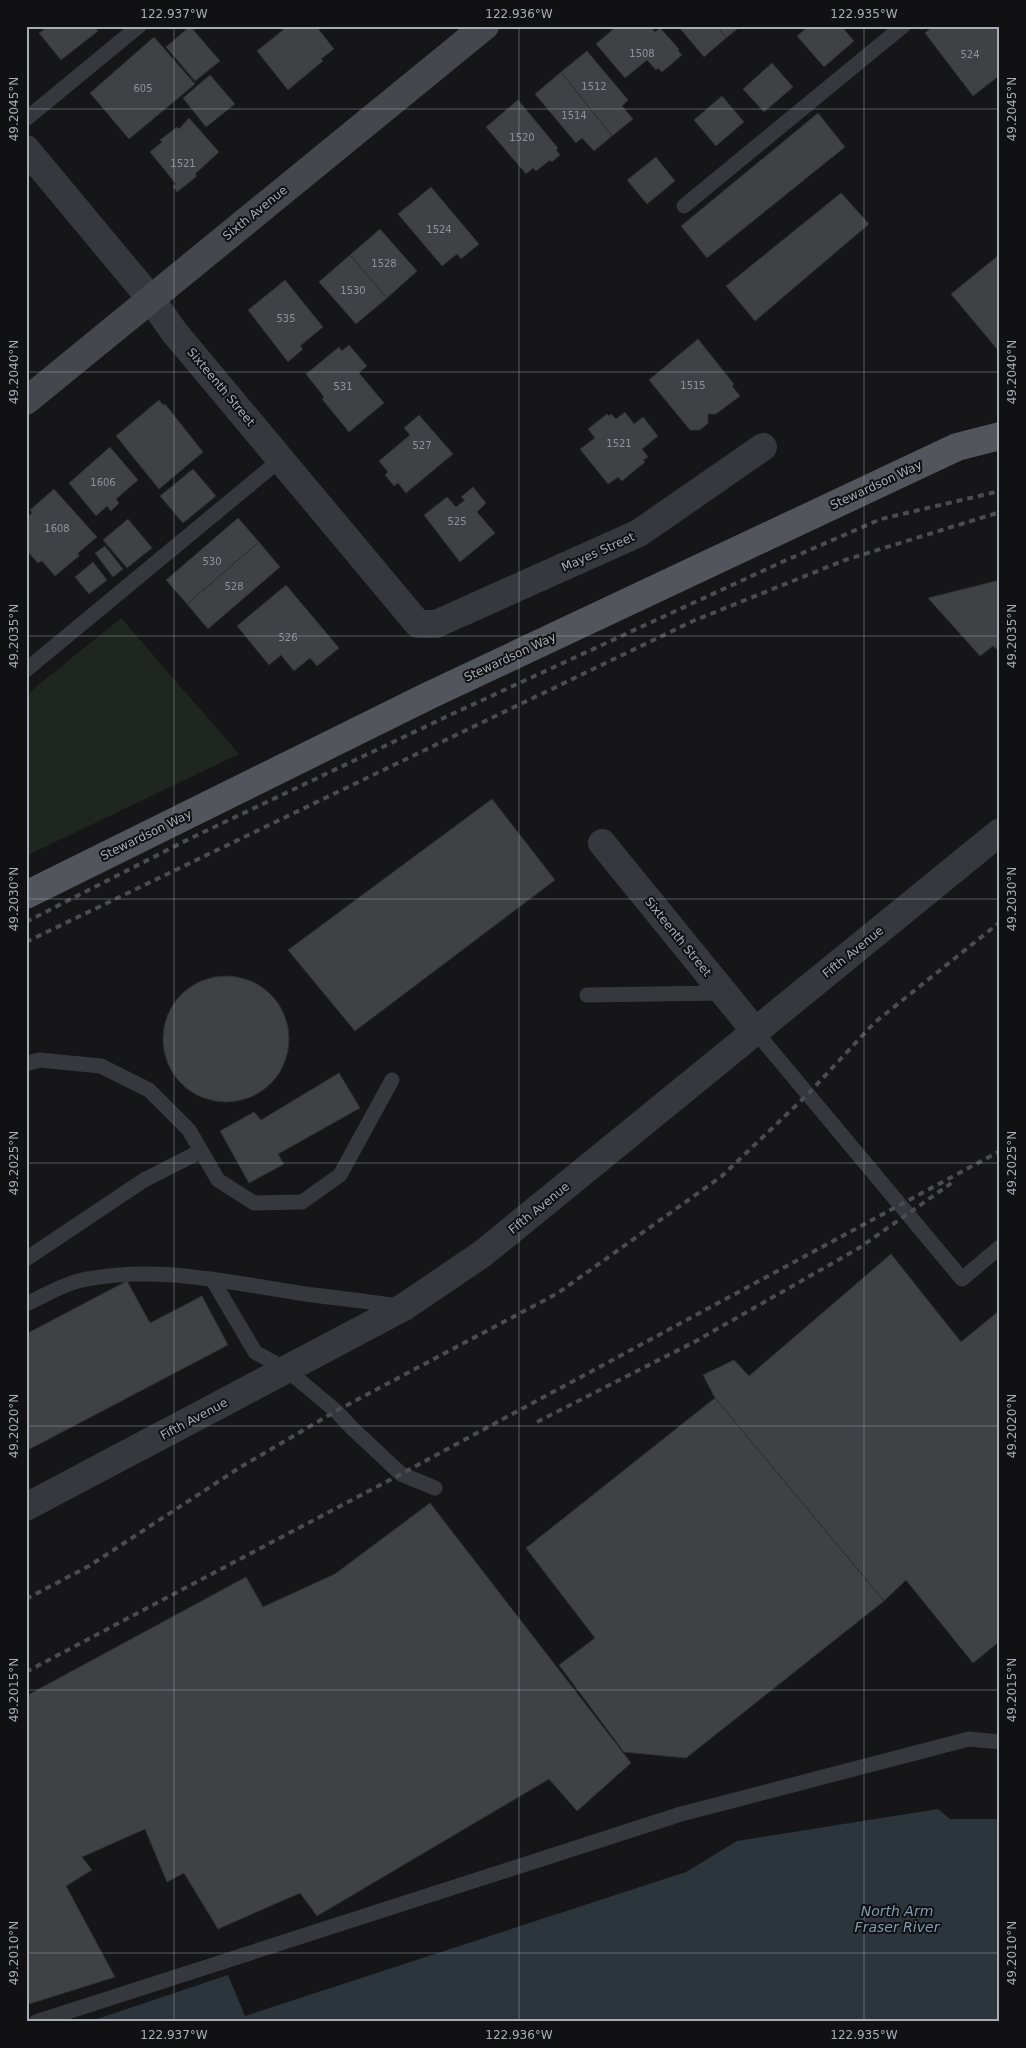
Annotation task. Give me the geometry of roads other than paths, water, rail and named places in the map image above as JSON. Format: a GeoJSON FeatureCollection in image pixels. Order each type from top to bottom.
{"type":"FeatureCollection","features":[{"type":"Feature","properties":{"kind":"main road","name":"Stewardson Way"},"geometry":{"type":"LineString","coordinates":[[26,895],[437,692],[957,446],[1000,436]]}},
{"type":"Feature","properties":{"kind":"street","name":"Sixth Avenue"},"geometry":{"type":"LineString","coordinates":[[26,402],[150,298],[485,26]]}},
{"type":"Feature","properties":{"kind":"street","name":"Sixteenth Street"},"geometry":{"type":"LineString","coordinates":[[26,149],[150,298],[175,333],[418,624]]}},
{"type":"Feature","properties":{"kind":"street","name":"Mayes Street"},"geometry":{"type":"LineString","coordinates":[[418,624],[436,624],[639,534],[763,447]]}},
{"type":"Feature","properties":{"kind":"street","name":"Fifth Avenue"},"geometry":{"type":"LineString","coordinates":[[26,1507],[404,1307],[482,1254],[1000,832]]}},
{"type":"Feature","properties":{"kind":"street","name":"Sixteenth Street"},"geometry":{"type":"LineString","coordinates":[[602,843],[756,1031]]}},
{"type":"Feature","properties":{"kind":"lane"},"geometry":{"type":"LineString","coordinates":[[26,119],[139,26]]}},
{"type":"Feature","properties":{"kind":"lane"},"geometry":{"type":"LineString","coordinates":[[684,206],[903,26]]}},
{"type":"Feature","properties":{"kind":"lane"},"geometry":{"type":"LineString","coordinates":[[26,670],[281,459]]}},
{"type":"Feature","properties":{"kind":"lane"},"geometry":{"type":"LineString","coordinates":[[587,995],[723,993]]}},
{"type":"Feature","properties":{"kind":"lane"},"geometry":{"type":"LineString","coordinates":[[756,1031],[962,1279],[1000,1247]]}},
{"type":"Feature","properties":{"kind":"lane"},"geometry":{"type":"LineString","coordinates":[[26,1064],[39,1060],[101,1066],[149,1090],[189,1130],[218,1180],[254,1203],[302,1202],[340,1175],[392,1080]]}},
{"type":"Feature","properties":{"kind":"lane"},"geometry":{"type":"LineString","coordinates":[[26,1259],[144,1180],[201,1151]]}},
{"type":"Feature","properties":{"kind":"lane"},"geometry":{"type":"LineString","coordinates":[[26,1304],[81,1280],[141,1273],[212,1279],[296,1293],[362,1300],[404,1307]]}},
{"type":"Feature","properties":{"kind":"lane"},"geometry":{"type":"LineString","coordinates":[[212,1279],[255,1352],[286,1370],[336,1411],[401,1474],[435,1488]]}},
{"type":"Feature","properties":{"kind":"lane"},"geometry":{"type":"LineString","coordinates":[[36,2022],[681,1814],[969,1739],[1000,1742]]}},
{"type":"Feature","properties":{"kind":"water","name":"North Arm Fraser River"},"geometry":{"type":"Polygon","coordinates":[[[938,1809],[950,1819],[1000,1819],[1000,2022],[88,2022],[228,1975],[245,2016],[686,1872],[737,1841],[938,1809]]]}},
{"type":"Feature","properties":{"kind":"railway"},"geometry":{"type":"LineString","coordinates":[[26,922],[189,839],[450,715],[782,562],[881,519],[1000,491]]}},
{"type":"Feature","properties":{"kind":"railway"},"geometry":{"type":"LineString","coordinates":[[26,942],[693,621],[845,560],[1000,512]]}},
{"type":"Feature","properties":{"kind":"railway"},"geometry":{"type":"LineString","coordinates":[[26,1599],[89,1566],[239,1468],[336,1411],[558,1293],[722,1176],[808,1094],[874,1023],[1000,922]]}},
{"type":"Feature","properties":{"kind":"railway"},"geometry":{"type":"LineString","coordinates":[[26,1672],[401,1474],[1000,1151]]}},
{"type":"Feature","properties":{"kind":"railway"},"geometry":{"type":"LineString","coordinates":[[537,1422],[696,1341],[859,1248],[953,1182]]}}]}
